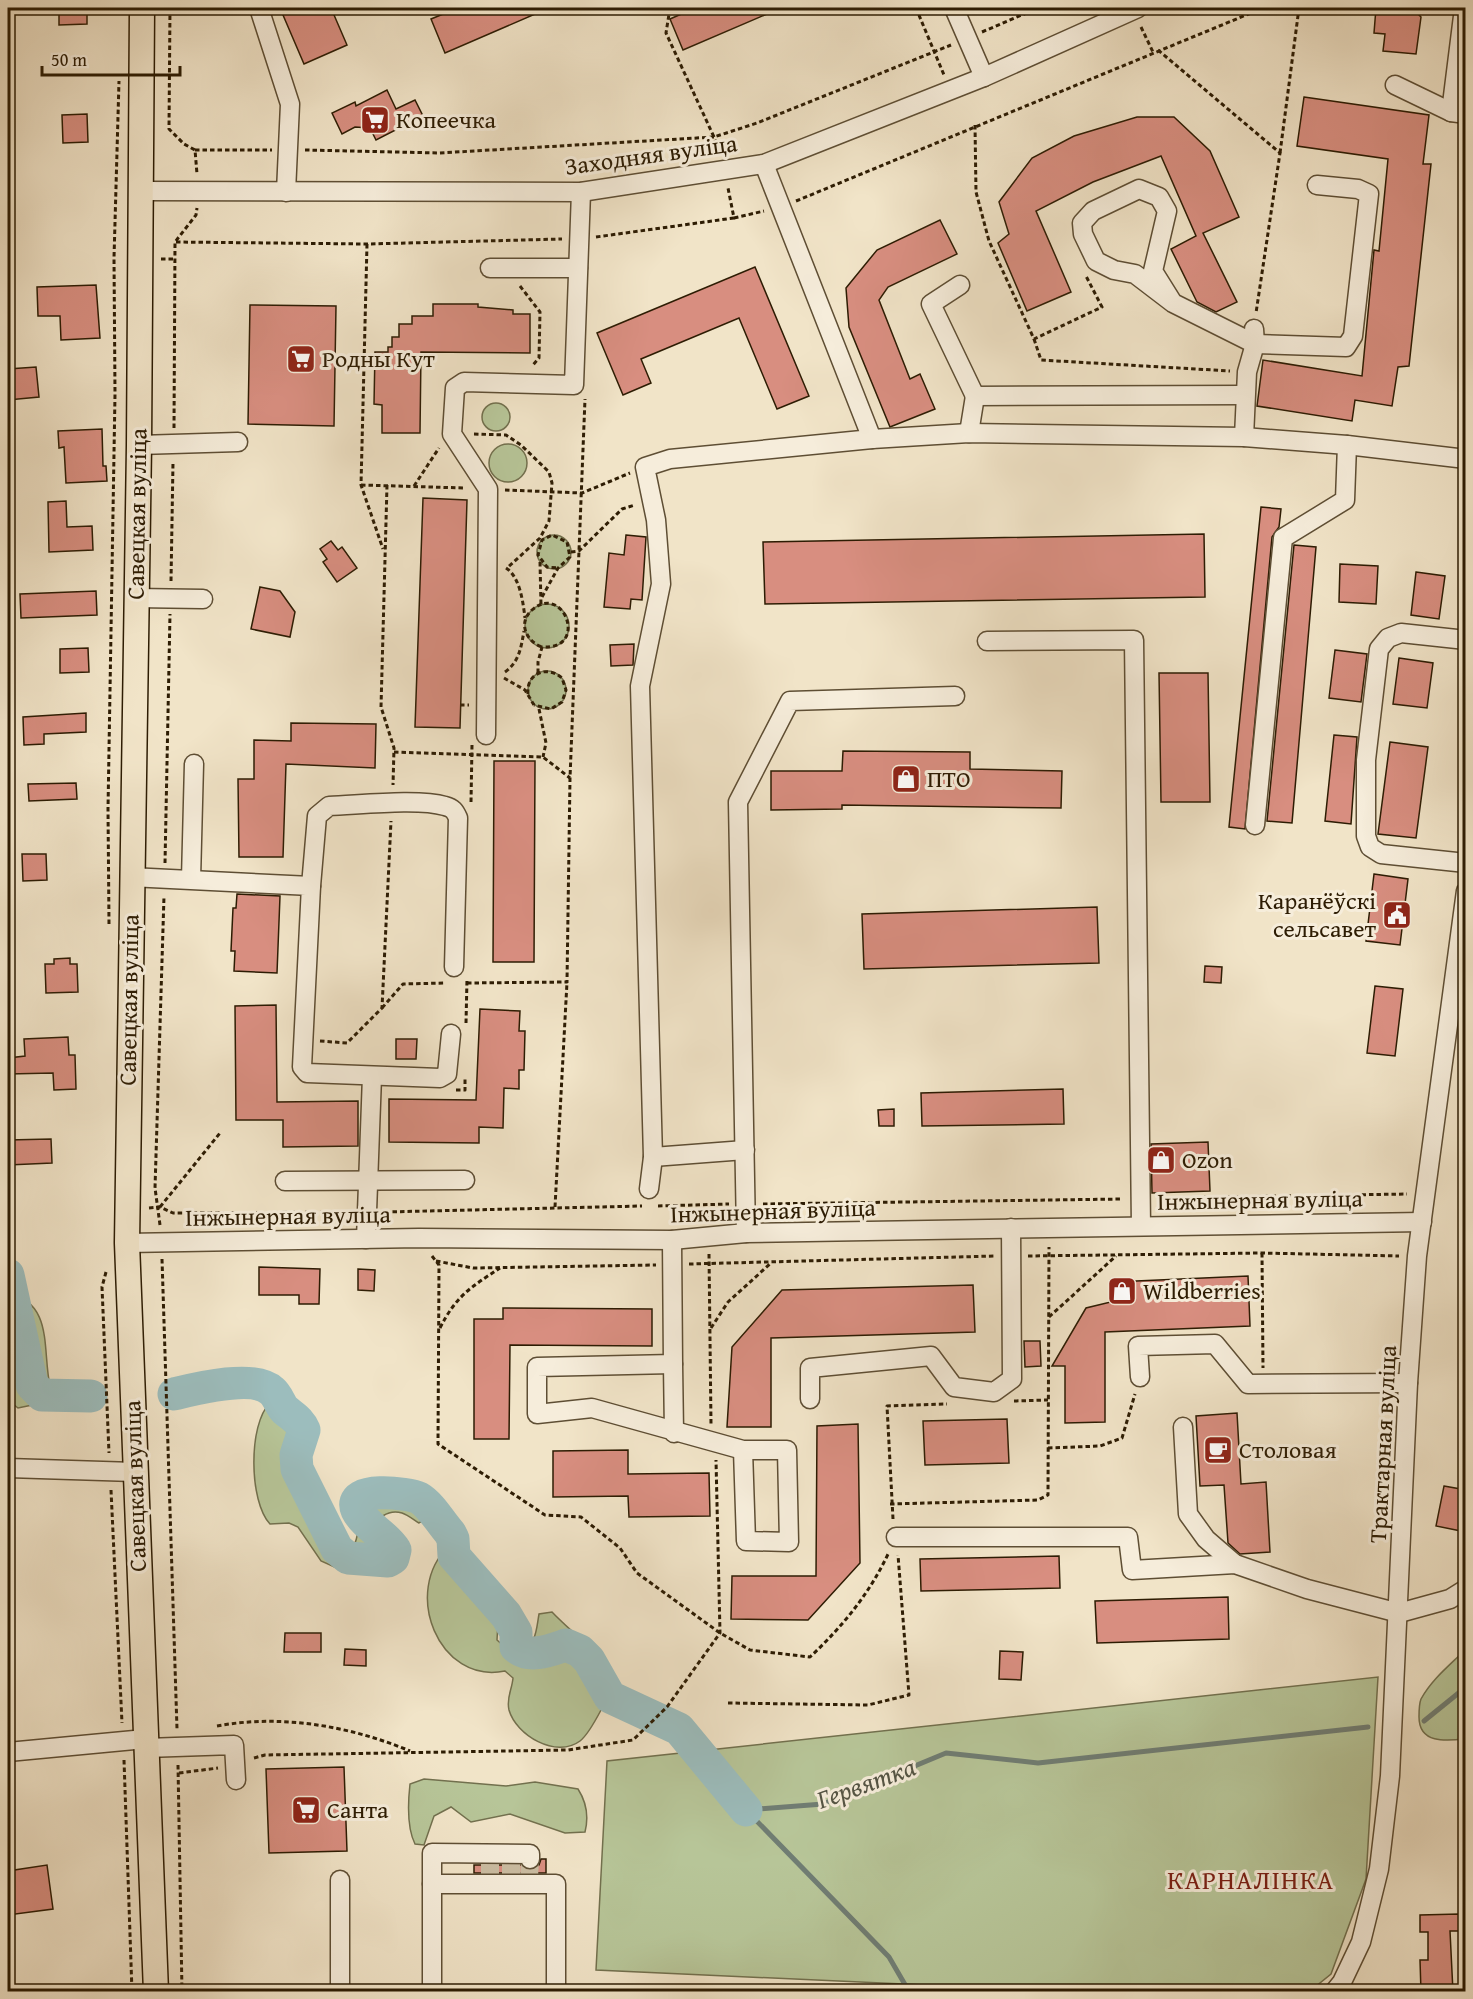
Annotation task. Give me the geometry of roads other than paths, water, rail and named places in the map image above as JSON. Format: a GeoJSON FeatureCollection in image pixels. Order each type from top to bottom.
{"type":"FeatureCollection","features":[{"type":"Feature","properties":{"kind":"main road","name":"Савецкая вуліца"},"geometry":{"type":"LineString","coordinates":[[142,8],[139,445],[130,877],[127,1243],[134,1473],[156,1992]]}},
{"type":"Feature","properties":{"kind":"street"},"geometry":{"type":"LineString","coordinates":[[260,8],[290,104],[286,192]]}},
{"type":"Feature","properties":{"kind":"street"},"geometry":{"type":"LineString","coordinates":[[954,8],[984,77]]}},
{"type":"Feature","properties":{"kind":"street","name":"Заходняя вуліца"},"geometry":{"type":"LineString","coordinates":[[139,191],[581,192],[764,164],[984,77],[1135,8]]}},
{"type":"Feature","properties":{"kind":"street"},"geometry":{"type":"LineString","coordinates":[[1395,85],[1458,113],[1464,8]]}},
{"type":"Feature","properties":{"kind":"street"},"geometry":{"type":"LineString","coordinates":[[764,164],[872,439]]}},
{"type":"Feature","properties":{"kind":"street"},"geometry":{"type":"LineString","coordinates":[[1173,303],[1153,271],[1167,211],[1158,196],[1139,189],[1093,211],[1082,223],[1083,234],[1096,261],[1114,270],[1135,274],[1173,303],[1255,337],[1332,349],[1346,347],[1353,336],[1369,194],[1358,189],[1317,185]]}},
{"type":"Feature","properties":{"kind":"street"},"geometry":{"type":"LineString","coordinates":[[486,735],[488,489],[448,436],[455,388],[459,384],[574,385],[581,192]]}},
{"type":"Feature","properties":{"kind":"street"},"geometry":{"type":"LineString","coordinates":[[490,268],[578,268]]}},
{"type":"Feature","properties":{"kind":"street"},"geometry":{"type":"LineString","coordinates":[[960,285],[931,304],[975,396],[969,433]]}},
{"type":"Feature","properties":{"kind":"street"},"geometry":{"type":"LineString","coordinates":[[1244,437],[1247,372],[1255,337]]}},
{"type":"Feature","properties":{"kind":"street"},"geometry":{"type":"LineString","coordinates":[[975,396],[1245,395]]}},
{"type":"Feature","properties":{"kind":"street"},"geometry":{"type":"LineString","coordinates":[[649,1189],[653,1157],[640,687],[661,584],[652,500],[645,467],[670,459],[872,439],[969,433],[1244,437],[1347,445],[1466,459]]}},
{"type":"Feature","properties":{"kind":"street"},"geometry":{"type":"LineString","coordinates":[[139,445],[238,442]]}},
{"type":"Feature","properties":{"kind":"street"},"geometry":{"type":"LineString","coordinates":[[1255,825],[1283,538],[1345,500],[1347,445]]}},
{"type":"Feature","properties":{"kind":"street"},"geometry":{"type":"LineString","coordinates":[[136,598],[202,599]]}},
{"type":"Feature","properties":{"kind":"street"},"geometry":{"type":"LineString","coordinates":[[1466,640],[1401,633],[1388,638],[1379,649],[1366,760],[1366,837],[1370,847],[1381,854],[1466,863]]}},
{"type":"Feature","properties":{"kind":"street"},"geometry":{"type":"LineString","coordinates":[[987,641],[1134,640],[1141,1226]]}},
{"type":"Feature","properties":{"kind":"street"},"geometry":{"type":"LineString","coordinates":[[746,1233],[738,801],[790,701],[955,696]]}},
{"type":"Feature","properties":{"kind":"street"},"geometry":{"type":"LineString","coordinates":[[191,879],[194,764]]}},
{"type":"Feature","properties":{"kind":"street"},"geometry":{"type":"LineString","coordinates":[[451,1034],[447,1074],[440,1077],[372,1077],[307,1073],[302,1067],[310,886],[317,816],[322,810],[329,806],[392,803],[444,805],[453,809],[458,818],[456,978]]}},
{"type":"Feature","properties":{"kind":"street"},"geometry":{"type":"LineString","coordinates":[[130,877],[310,886]]}},
{"type":"Feature","properties":{"kind":"street","name":"Трактарная вуліца"},"geometry":{"type":"LineString","coordinates":[[1334,1992],[1342,1982],[1361,1942],[1379,1869],[1390,1776],[1408,1383],[1417,1256],[1466,891]]}},
{"type":"Feature","properties":{"kind":"street"},"geometry":{"type":"LineString","coordinates":[[366,1239],[372,1077]]}},
{"type":"Feature","properties":{"kind":"street"},"geometry":{"type":"LineString","coordinates":[[653,1157],[745,1150]]}},
{"type":"Feature","properties":{"kind":"street"},"geometry":{"type":"LineString","coordinates":[[285,1180],[465,1180]]}},
{"type":"Feature","properties":{"kind":"street","name":"Інжынерная вуліца"},"geometry":{"type":"LineString","coordinates":[[127,1243],[419,1238],[672,1240],[746,1233],[1422,1222]]}},
{"type":"Feature","properties":{"kind":"street"},"geometry":{"type":"LineString","coordinates":[[810,1399],[810,1368],[931,1356],[954,1387],[993,1392],[1012,1379],[1013,1256],[1011,1228]]}},
{"type":"Feature","properties":{"kind":"street"},"geometry":{"type":"LineString","coordinates":[[672,1240],[674,1433]]}},
{"type":"Feature","properties":{"kind":"street"},"geometry":{"type":"LineString","coordinates":[[1140,1377],[1138,1346],[1215,1344],[1248,1384],[1408,1383]]}},
{"type":"Feature","properties":{"kind":"street"},"geometry":{"type":"LineString","coordinates":[[673,1364],[537,1366],[537,1414],[592,1408],[674,1433],[743,1450],[787,1450],[789,1542],[746,1541],[743,1450]]}},
{"type":"Feature","properties":{"kind":"street"},"geometry":{"type":"LineString","coordinates":[[1183,1427],[1188,1514],[1206,1539],[1235,1564],[1307,1589],[1399,1613],[1450,1599],[1466,1589]]}},
{"type":"Feature","properties":{"kind":"street"},"geometry":{"type":"LineString","coordinates":[[8,1468],[134,1473]]}},
{"type":"Feature","properties":{"kind":"street"},"geometry":{"type":"LineString","coordinates":[[896,1537],[1128,1537],[1132,1570],[1235,1564]]}},
{"type":"Feature","properties":{"kind":"street"},"geometry":{"type":"LineString","coordinates":[[8,1752],[146,1744],[177,1747],[234,1744],[236,1772]]}},
{"type":"Feature","properties":{"kind":"street"},"geometry":{"type":"LineString","coordinates":[[432,1992],[432,1853],[490,1869],[511,1869],[530,1854],[530,1859]]}},
{"type":"Feature","properties":{"kind":"street"},"geometry":{"type":"LineString","coordinates":[[432,1884],[490,1869],[511,1869],[529,1881],[556,1884],[556,1992]]}},
{"type":"Feature","properties":{"kind":"street"},"geometry":{"type":"LineString","coordinates":[[340,1880],[340,1992]]}},
{"type":"Feature","properties":{"kind":"waterway","name":"Гервятка"},"geometry":{"type":"LineString","coordinates":[[8,1275],[32,1385],[42,1395],[91,1396]]}},
{"type":"Feature","properties":{"kind":"waterway","name":"Гервятка"},"geometry":{"type":"LineString","coordinates":[[174,1394],[209,1386],[239,1383],[263,1386],[272,1391],[283,1408],[298,1421],[304,1430],[296,1455],[297,1469],[337,1549],[348,1558],[388,1561],[393,1558],[395,1550],[361,1516],[356,1502],[361,1497],[380,1493],[419,1498],[450,1533],[453,1539],[454,1556],[506,1615],[516,1632],[516,1647],[522,1651],[534,1653],[566,1645],[580,1651],[589,1660],[610,1697],[679,1729],[746,1810]]}},
{"type":"Feature","properties":{"kind":"waterway","name":"Гервятка"},"geometry":{"type":"LineString","coordinates":[[1424,1721],[1466,1687]]}},
{"type":"Feature","properties":{"kind":"waterway","name":"Гервятка"},"geometry":{"type":"LineString","coordinates":[[746,1810],[823,1804],[946,1753],[1038,1763],[1368,1727]]}},
{"type":"Feature","properties":{"kind":"waterway"},"geometry":{"type":"LineString","coordinates":[[746,1810],[889,1957],[907,1988]]}},
{"type":"Feature","properties":{"kind":"tunnel"},"geometry":{"type":"LineString","coordinates":[[490,1859],[490,1878]]}},
{"type":"Feature","properties":{"kind":"tunnel"},"geometry":{"type":"LineString","coordinates":[[511,1859],[511,1878]]}},
{"type":"Feature","properties":{"kind":"tunnel"},"geometry":{"type":"LineString","coordinates":[[529,1878],[530,1859]]}},
{"type":"Feature","properties":{"kind":"place","name":"Копеечка"},"geometry":{"type":"Point","coordinates":[375,120]}},
{"type":"Feature","properties":{"kind":"place","name":"Родны Кут"},"geometry":{"type":"Point","coordinates":[301,359]}},
{"type":"Feature","properties":{"kind":"place","name":"ПТО"},"geometry":{"type":"Point","coordinates":[906,779]}},
{"type":"Feature","properties":{"kind":"place","name":"Каранёўскі сельсавет"},"geometry":{"type":"Point","coordinates":[1397,915]}},
{"type":"Feature","properties":{"kind":"place","name":"Ozon"},"geometry":{"type":"Point","coordinates":[1161,1160]}},
{"type":"Feature","properties":{"kind":"place","name":"Wildberries"},"geometry":{"type":"Point","coordinates":[1122,1291]}},
{"type":"Feature","properties":{"kind":"place","name":"Столовая"},"geometry":{"type":"Point","coordinates":[1218,1450]}},
{"type":"Feature","properties":{"kind":"place","name":"Санта"},"geometry":{"type":"Point","coordinates":[306,1810]}},
{"type":"Feature","properties":{"kind":"district","name":"КАРНАЛІНКА"},"geometry":{"type":"Point","coordinates":[1251,1880]}}]}
